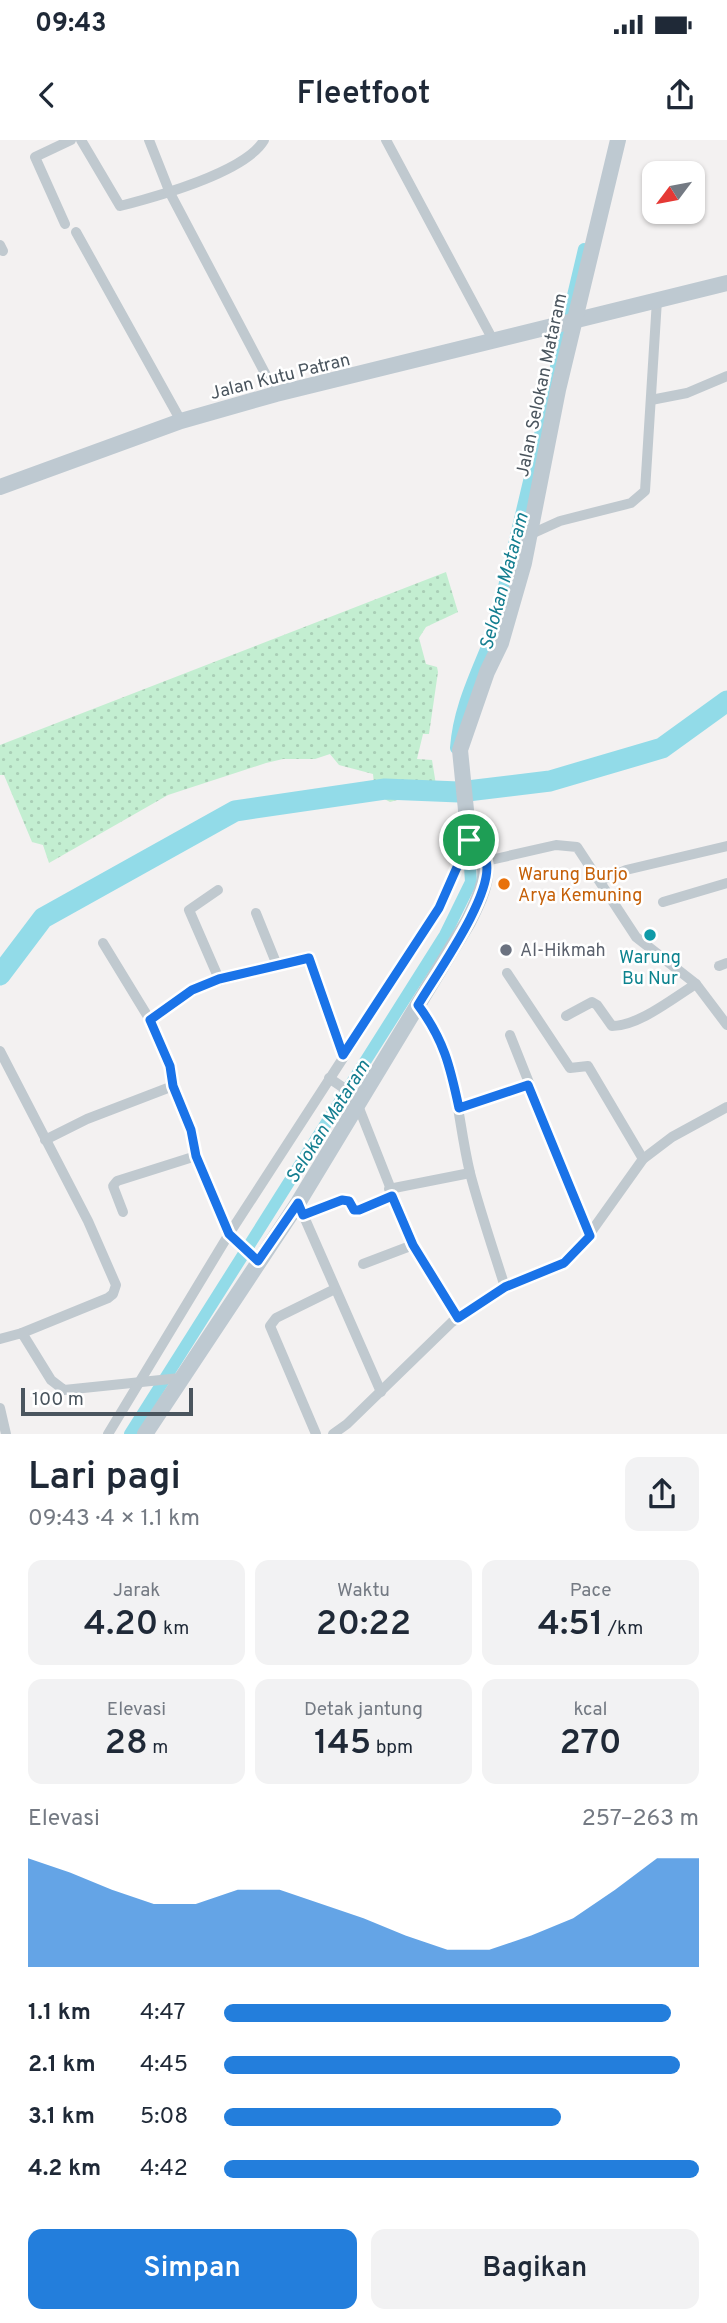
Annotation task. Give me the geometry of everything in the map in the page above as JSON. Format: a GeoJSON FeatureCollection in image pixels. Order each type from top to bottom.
{"type":"FeatureCollection","features":[{"type":"Feature","properties":{"kind":"street"},"geometry":{"type":"LineString","coordinates":[[65,224],[35,157],[71,140]]}},
{"type":"Feature","properties":{"kind":"street"},"geometry":{"type":"LineString","coordinates":[[81,140],[120,206],[170,193],[239,162],[260,142]]}},
{"type":"Feature","properties":{"kind":"street"},"geometry":{"type":"LineString","coordinates":[[149,140],[170,193],[276,394]]}},
{"type":"Feature","properties":{"kind":"street"},"geometry":{"type":"LineString","coordinates":[[386,140],[493,340]]}},
{"type":"Feature","properties":{"kind":"street","name":"Jalan Selokan Mataram"},"geometry":{"type":"LineString","coordinates":[[486,862],[472,839],[460,750],[487,672],[501,643],[529,535],[571,321],[618,140]]}},
{"type":"Feature","properties":{"kind":"street"},"geometry":{"type":"LineString","coordinates":[[76,232],[181,421]]}},
{"type":"Feature","properties":{"kind":"street","name":"Jalan Kutu Patran"},"geometry":{"type":"LineString","coordinates":[[0,487],[181,421],[276,394],[388,369],[543,327],[727,283]]}},
{"type":"Feature","properties":{"kind":"street"},"geometry":{"type":"LineString","coordinates":[[529,535],[560,521],[631,503],[645,491],[657,300]]}},
{"type":"Feature","properties":{"kind":"street"},"geometry":{"type":"LineString","coordinates":[[651,400],[687,393],[727,376]]}},
{"type":"Feature","properties":{"kind":"street"},"geometry":{"type":"LineString","coordinates":[[108,1434],[332,1080],[343,1055],[426,930],[472,839]]}},
{"type":"Feature","properties":{"kind":"street"},"geometry":{"type":"LineString","coordinates":[[145,1434],[253,1257],[300,1209],[357,1099],[418,1005],[482,893],[486,862],[565,844],[578,847],[636,937],[696,984],[727,1025]]}},
{"type":"Feature","properties":{"kind":"street"},"geometry":{"type":"LineString","coordinates":[[600,881],[626,870],[727,846]]}},
{"type":"Feature","properties":{"kind":"street"},"geometry":{"type":"LineString","coordinates":[[663,902],[727,883]]}},
{"type":"Feature","properties":{"kind":"street"},"geometry":{"type":"LineString","coordinates":[[218,890],[188,910],[219,979]]}},
{"type":"Feature","properties":{"kind":"street"},"geometry":{"type":"LineString","coordinates":[[256,913],[277,965]]}},
{"type":"Feature","properties":{"kind":"street"},"geometry":{"type":"LineString","coordinates":[[103,943],[150,1020],[170,1066],[173,1086],[191,1130],[196,1156],[231,1236],[253,1257]]}},
{"type":"Feature","properties":{"kind":"street"},"geometry":{"type":"LineString","coordinates":[[150,1020],[192,990],[219,979],[309,958],[343,1055]]}},
{"type":"Feature","properties":{"kind":"street"},"geometry":{"type":"LineString","coordinates":[[507,973],[570,1068],[588,1066],[643,1159]]}},
{"type":"Feature","properties":{"kind":"street"},"geometry":{"type":"LineString","coordinates":[[566,1016],[592,1002],[612,1026],[617,1026],[641,1016],[696,984]]}},
{"type":"Feature","properties":{"kind":"street"},"geometry":{"type":"LineString","coordinates":[[418,1005],[437,1031],[445,1049],[470,1173],[505,1287]]}},
{"type":"Feature","properties":{"kind":"street"},"geometry":{"type":"LineString","coordinates":[[510,1035],[590,1236]]}},
{"type":"Feature","properties":{"kind":"street"},"geometry":{"type":"LineString","coordinates":[[0,1051],[88,1221],[116,1285],[113,1294],[108,1298],[22,1333],[0,1339]]}},
{"type":"Feature","properties":{"kind":"street"},"geometry":{"type":"LineString","coordinates":[[332,1080],[357,1099],[413,1245],[458,1318]]}},
{"type":"Feature","properties":{"kind":"street"},"geometry":{"type":"LineString","coordinates":[[459,1108],[528,1085]]}},
{"type":"Feature","properties":{"kind":"street"},"geometry":{"type":"LineString","coordinates":[[45,1140],[87,1119],[173,1086]]}},
{"type":"Feature","properties":{"kind":"street"},"geometry":{"type":"LineString","coordinates":[[333,1434],[458,1318],[505,1287],[564,1263],[590,1236],[643,1159],[672,1137],[727,1107]]}},
{"type":"Feature","properties":{"kind":"street"},"geometry":{"type":"LineString","coordinates":[[123,1212],[113,1186],[117,1181],[196,1156]]}},
{"type":"Feature","properties":{"kind":"street"},"geometry":{"type":"LineString","coordinates":[[300,1209],[342,1200],[349,1201],[354,1210],[359,1210],[391,1193],[470,1173]]}},
{"type":"Feature","properties":{"kind":"street"},"geometry":{"type":"LineString","coordinates":[[300,1209],[381,1392]]}},
{"type":"Feature","properties":{"kind":"street"},"geometry":{"type":"LineString","coordinates":[[363,1264],[413,1245]]}},
{"type":"Feature","properties":{"kind":"street"},"geometry":{"type":"LineString","coordinates":[[316,1434],[270,1326],[276,1318],[335,1289]]}},
{"type":"Feature","properties":{"kind":"street"},"geometry":{"type":"LineString","coordinates":[[22,1333],[51,1380],[64,1390],[177,1378]]}},
{"type":"Feature","properties":{"kind":"street"},"geometry":{"type":"LineString","coordinates":[[0,1408],[6,1434]]}},
{"type":"Feature","properties":{"kind":"green space"},"geometry":{"type":"Polygon","coordinates":[[[446,572],[458,612],[426,627],[419,638],[426,664],[437,667],[438,672],[429,734],[423,734],[417,759],[432,760],[437,791],[426,796],[390,802],[375,794],[373,774],[339,765],[330,754],[315,759],[283,759],[168,795],[49,863],[43,845],[32,842],[4,775],[0,775],[0,745],[446,572]]]}},
{"type":"Feature","properties":{"kind":"waterway","name":"Selokan Mataram"},"geometry":{"type":"LineString","coordinates":[[456,748],[465,702],[494,629],[584,249]]}},
{"type":"Feature","properties":{"kind":"waterway"},"geometry":{"type":"LineString","coordinates":[[0,975],[43,918],[235,811],[385,789],[459,792],[550,781],[662,748],[727,701]]}},
{"type":"Feature","properties":{"kind":"waterway","name":"Selokan Mataram"},"geometry":{"type":"LineString","coordinates":[[130,1434],[445,935],[471,882],[468,836]]}},
{"type":"Feature","properties":{"kind":"place","name":"Warung Burjo Arya Kemuning"},"geometry":{"type":"Point","coordinates":[504,884]}},
{"type":"Feature","properties":{"kind":"place","name":"Warung Bu Nur"},"geometry":{"type":"Point","coordinates":[650,935]}},
{"type":"Feature","properties":{"kind":"place","name":"Al-Hikmah"},"geometry":{"type":"Point","coordinates":[506,950]}},
{"type":"Feature","properties":{"kind":"route"},"geometry":{"type":"LineString","coordinates":[[469,840],[481,851],[486,862],[482,893],[468,922],[418,1005],[437,1031],[445,1049],[459,1108],[528,1085],[590,1236],[576,1253],[556,1268],[505,1287],[458,1318],[413,1245],[392,1196],[359,1210],[354,1210],[349,1201],[342,1200],[303,1215],[298,1203],[258,1261],[248,1253],[229,1234],[207,1183],[196,1156],[191,1130],[173,1086],[170,1066],[151,1028],[150,1020],[192,990],[219,979],[309,958],[343,1055],[439,908],[469,840]]}}]}
